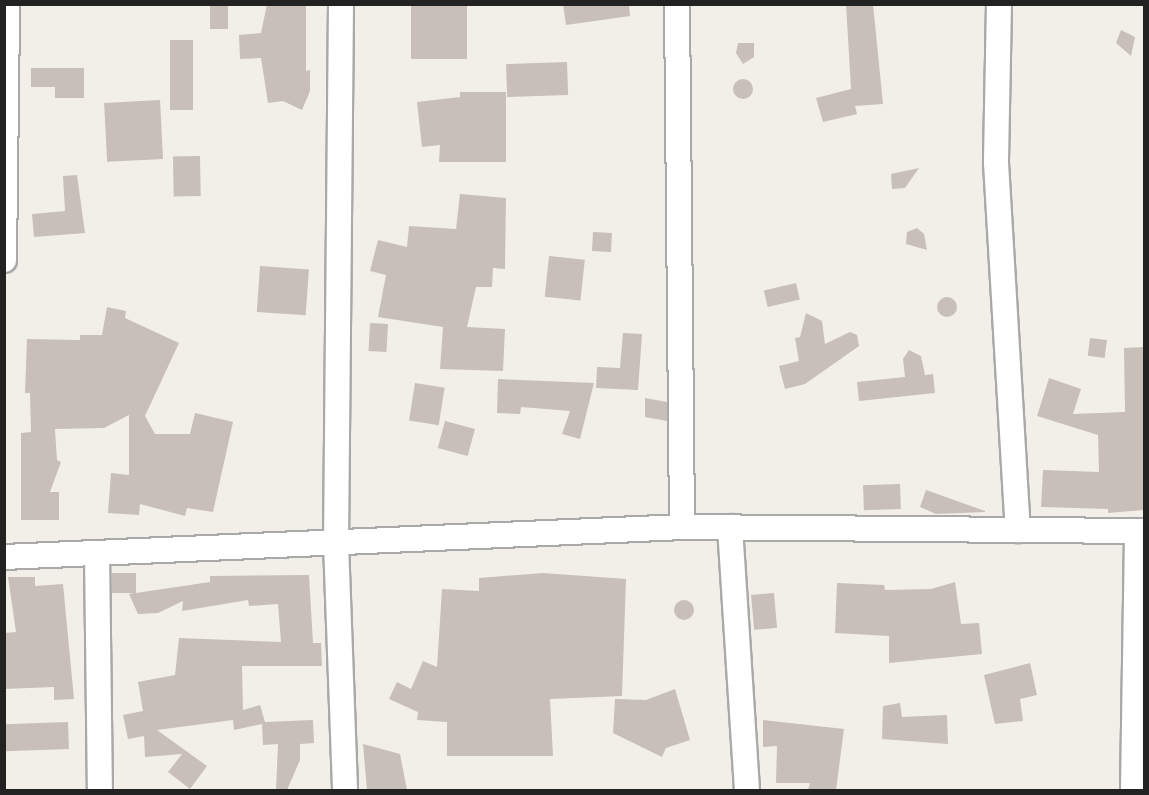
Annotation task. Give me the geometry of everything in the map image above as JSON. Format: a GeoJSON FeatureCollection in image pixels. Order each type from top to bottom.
{"type":"FeatureCollection","features":[{"type":"Feature","properties":{"kind":"street"},"geometry":{"type":"LineString","coordinates":[[4,260],[7,4]]}},
{"type":"Feature","properties":{"kind":"street"},"geometry":{"type":"LineString","coordinates":[[341,4],[336,543],[345,790]]}},
{"type":"Feature","properties":{"kind":"street"},"geometry":{"type":"LineString","coordinates":[[677,4],[682,527]]}},
{"type":"Feature","properties":{"kind":"street"},"geometry":{"type":"LineString","coordinates":[[999,4],[996,163],[1018,530]]}},
{"type":"Feature","properties":{"kind":"street"},"geometry":{"type":"LineString","coordinates":[[4,557],[682,527],[1141,531],[1132,790]]}},
{"type":"Feature","properties":{"kind":"street"},"geometry":{"type":"LineString","coordinates":[[730,527],[747,790]]}},
{"type":"Feature","properties":{"kind":"street"},"geometry":{"type":"LineString","coordinates":[[97,553],[99,790]]}},
{"type":"Feature","properties":{"kind":"building"},"geometry":{"type":"Polygon","coordinates":[[[210,4],[228,4],[228,29],[210,29],[210,4]]]}},
{"type":"Feature","properties":{"kind":"building"},"geometry":{"type":"Polygon","coordinates":[[[267,4],[306,4],[306,71],[310,70],[310,91],[302,110],[283,101],[268,103],[261,58],[240,59],[239,35],[261,33],[267,4]]]}},
{"type":"Feature","properties":{"kind":"building"},"geometry":{"type":"Polygon","coordinates":[[[411,4],[467,4],[467,59],[411,59],[411,4]]]}},
{"type":"Feature","properties":{"kind":"building"},"geometry":{"type":"Polygon","coordinates":[[[563,4],[629,4],[630,16],[566,25],[563,4]]]}},
{"type":"Feature","properties":{"kind":"building"},"geometry":{"type":"Polygon","coordinates":[[[846,4],[873,4],[883,104],[855,106],[857,114],[823,122],[816,98],[851,89],[846,4]]]}},
{"type":"Feature","properties":{"kind":"building"},"geometry":{"type":"Polygon","coordinates":[[[1121,30],[1135,37],[1131,56],[1116,43],[1121,30]]]}},
{"type":"Feature","properties":{"kind":"building"},"geometry":{"type":"Polygon","coordinates":[[[170,40],[193,40],[193,110],[170,110],[170,40]]]}},
{"type":"Feature","properties":{"kind":"building"},"geometry":{"type":"Polygon","coordinates":[[[738,43],[754,43],[754,57],[743,64],[736,53],[738,43]]]}},
{"type":"Feature","properties":{"kind":"building"},"geometry":{"type":"Polygon","coordinates":[[[567,62],[568,95],[507,97],[506,64],[567,62]]]}},
{"type":"Feature","properties":{"kind":"building"},"geometry":{"type":"Polygon","coordinates":[[[31,68],[84,68],[84,98],[55,98],[55,87],[31,87],[31,68]]]}},
{"type":"Feature","properties":{"kind":"building"},"geometry":{"type":"Polygon","coordinates":[[[743,79],[750,82],[753,89],[750,96],[743,99],[736,96],[733,89],[736,82],[743,79]]]}},
{"type":"Feature","properties":{"kind":"building"},"geometry":{"type":"Polygon","coordinates":[[[460,92],[506,92],[506,162],[439,162],[440,145],[422,147],[417,102],[460,97],[460,92]]]}},
{"type":"Feature","properties":{"kind":"building"},"geometry":{"type":"Polygon","coordinates":[[[160,100],[163,159],[107,162],[104,103],[160,100]]]}},
{"type":"Feature","properties":{"kind":"building"},"geometry":{"type":"Polygon","coordinates":[[[173,156],[200,156],[201,196],[174,196],[173,156]]]}},
{"type":"Feature","properties":{"kind":"building"},"geometry":{"type":"Polygon","coordinates":[[[919,168],[905,188],[892,189],[891,174],[919,168]]]}},
{"type":"Feature","properties":{"kind":"building"},"geometry":{"type":"Polygon","coordinates":[[[77,175],[85,233],[34,237],[32,214],[65,211],[63,176],[77,175]]]}},
{"type":"Feature","properties":{"kind":"building"},"geometry":{"type":"Polygon","coordinates":[[[460,194],[506,198],[505,269],[493,268],[492,287],[476,287],[467,327],[505,329],[503,371],[440,369],[443,327],[378,317],[386,275],[370,271],[378,240],[407,247],[409,226],[456,229],[460,194]]]}},
{"type":"Feature","properties":{"kind":"building"},"geometry":{"type":"Polygon","coordinates":[[[917,228],[924,234],[927,250],[906,244],[907,232],[917,228]]]}},
{"type":"Feature","properties":{"kind":"building"},"geometry":{"type":"Polygon","coordinates":[[[593,232],[612,233],[611,252],[592,251],[593,232]]]}},
{"type":"Feature","properties":{"kind":"building"},"geometry":{"type":"Polygon","coordinates":[[[549,256],[585,260],[581,301],[545,297],[549,256]]]}},
{"type":"Feature","properties":{"kind":"building"},"geometry":{"type":"Polygon","coordinates":[[[260,266],[309,269],[306,315],[257,312],[260,266]]]}},
{"type":"Feature","properties":{"kind":"building"},"geometry":{"type":"Polygon","coordinates":[[[796,283],[800,300],[768,307],[764,290],[796,283]]]}},
{"type":"Feature","properties":{"kind":"building"},"geometry":{"type":"Polygon","coordinates":[[[947,297],[954,300],[957,307],[954,314],[947,317],[940,314],[937,307],[940,300],[947,297]]]}},
{"type":"Feature","properties":{"kind":"building"},"geometry":{"type":"Polygon","coordinates":[[[107,307],[126,311],[125,318],[179,343],[145,416],[155,434],[190,434],[195,413],[233,422],[213,512],[187,508],[185,516],[140,504],[139,515],[108,513],[111,473],[129,475],[129,415],[104,428],[55,429],[57,460],[61,462],[50,492],[59,492],[59,520],[21,520],[21,433],[31,432],[30,393],[25,393],[27,339],[80,340],[80,335],[102,335],[107,307]]]}},
{"type":"Feature","properties":{"kind":"building"},"geometry":{"type":"Polygon","coordinates":[[[806,313],[822,321],[825,344],[850,332],[857,335],[859,346],[805,384],[785,389],[779,366],[799,361],[795,338],[800,337],[806,313]]]}},
{"type":"Feature","properties":{"kind":"building"},"geometry":{"type":"Polygon","coordinates":[[[370,323],[388,324],[387,352],[369,351],[370,323]]]}},
{"type":"Feature","properties":{"kind":"building"},"geometry":{"type":"Polygon","coordinates":[[[623,333],[642,334],[638,390],[596,388],[597,367],[620,368],[623,333]]]}},
{"type":"Feature","properties":{"kind":"building"},"geometry":{"type":"Polygon","coordinates":[[[1090,338],[1107,340],[1105,358],[1088,356],[1090,338]]]}},
{"type":"Feature","properties":{"kind":"building"},"geometry":{"type":"Polygon","coordinates":[[[1144,347],[1144,510],[1108,513],[1108,509],[1041,507],[1043,470],[1099,472],[1098,435],[1037,416],[1049,378],[1081,389],[1073,414],[1125,412],[1124,348],[1144,347]]]}},
{"type":"Feature","properties":{"kind":"building"},"geometry":{"type":"Polygon","coordinates":[[[909,350],[921,356],[925,375],[933,374],[935,393],[859,401],[857,382],[905,377],[903,359],[909,350]]]}},
{"type":"Feature","properties":{"kind":"building"},"geometry":{"type":"Polygon","coordinates":[[[498,379],[594,383],[580,439],[562,434],[570,411],[521,407],[520,414],[497,413],[498,379]]]}},
{"type":"Feature","properties":{"kind":"building"},"geometry":{"type":"Polygon","coordinates":[[[415,383],[445,388],[439,425],[409,421],[415,383]]]}},
{"type":"Feature","properties":{"kind":"building"},"geometry":{"type":"Polygon","coordinates":[[[645,398],[667,402],[667,421],[645,417],[645,398]]]}},
{"type":"Feature","properties":{"kind":"building"},"geometry":{"type":"Polygon","coordinates":[[[445,421],[475,429],[468,456],[438,448],[445,421]]]}},
{"type":"Feature","properties":{"kind":"building"},"geometry":{"type":"Polygon","coordinates":[[[900,484],[901,509],[864,510],[863,485],[900,484]]]}},
{"type":"Feature","properties":{"kind":"building"},"geometry":{"type":"Polygon","coordinates":[[[926,490],[985,512],[936,514],[920,507],[926,490]]]}},
{"type":"Feature","properties":{"kind":"building"},"geometry":{"type":"Polygon","coordinates":[[[112,573],[136,573],[136,593],[210,582],[210,576],[309,575],[313,643],[321,643],[322,666],[242,666],[243,710],[260,705],[265,722],[313,720],[314,743],[300,744],[300,760],[287,790],[276,790],[278,744],[263,745],[262,724],[234,730],[233,720],[157,730],[207,766],[190,789],[168,772],[182,754],[145,757],[144,736],[128,739],[123,715],[143,711],[138,682],[175,675],[179,638],[281,642],[278,604],[249,606],[248,600],[182,611],[183,601],[158,613],[138,614],[129,594],[134,593],[112,593],[112,573]]]}},
{"type":"Feature","properties":{"kind":"building"},"geometry":{"type":"Polygon","coordinates":[[[543,573],[626,579],[622,696],[550,699],[553,756],[447,756],[447,722],[417,720],[418,712],[389,699],[397,682],[411,689],[423,661],[437,667],[442,589],[479,591],[479,578],[543,573]]]}},
{"type":"Feature","properties":{"kind":"building"},"geometry":{"type":"Polygon","coordinates":[[[8,577],[35,577],[35,586],[63,584],[74,699],[54,700],[54,687],[4,689],[4,633],[16,632],[8,577]]]}},
{"type":"Feature","properties":{"kind":"building"},"geometry":{"type":"Polygon","coordinates":[[[955,582],[961,624],[979,623],[982,654],[889,663],[889,636],[835,633],[837,583],[884,585],[885,590],[931,589],[955,582]]]}},
{"type":"Feature","properties":{"kind":"building"},"geometry":{"type":"Polygon","coordinates":[[[774,593],[777,628],[754,630],[751,595],[774,593]]]}},
{"type":"Feature","properties":{"kind":"building"},"geometry":{"type":"Polygon","coordinates":[[[684,600],[691,603],[694,610],[691,617],[684,620],[677,617],[674,610],[677,603],[684,600]]]}},
{"type":"Feature","properties":{"kind":"building"},"geometry":{"type":"Polygon","coordinates":[[[1030,663],[1037,695],[1020,699],[1023,721],[995,724],[984,675],[1030,663]]]}},
{"type":"Feature","properties":{"kind":"building"},"geometry":{"type":"Polygon","coordinates":[[[675,689],[690,740],[666,748],[662,757],[613,733],[615,699],[646,700],[675,689]]]}},
{"type":"Feature","properties":{"kind":"building"},"geometry":{"type":"Polygon","coordinates":[[[900,703],[902,717],[947,715],[948,744],[882,739],[883,706],[900,703]]]}},
{"type":"Feature","properties":{"kind":"building"},"geometry":{"type":"Polygon","coordinates":[[[763,720],[844,729],[836,790],[808,790],[810,783],[776,783],[777,746],[763,747],[763,720]]]}},
{"type":"Feature","properties":{"kind":"building"},"geometry":{"type":"Polygon","coordinates":[[[68,722],[69,749],[5,751],[4,724],[68,722]]]}},
{"type":"Feature","properties":{"kind":"building"},"geometry":{"type":"Polygon","coordinates":[[[363,744],[400,754],[407,790],[367,790],[363,744]]]}}]}
